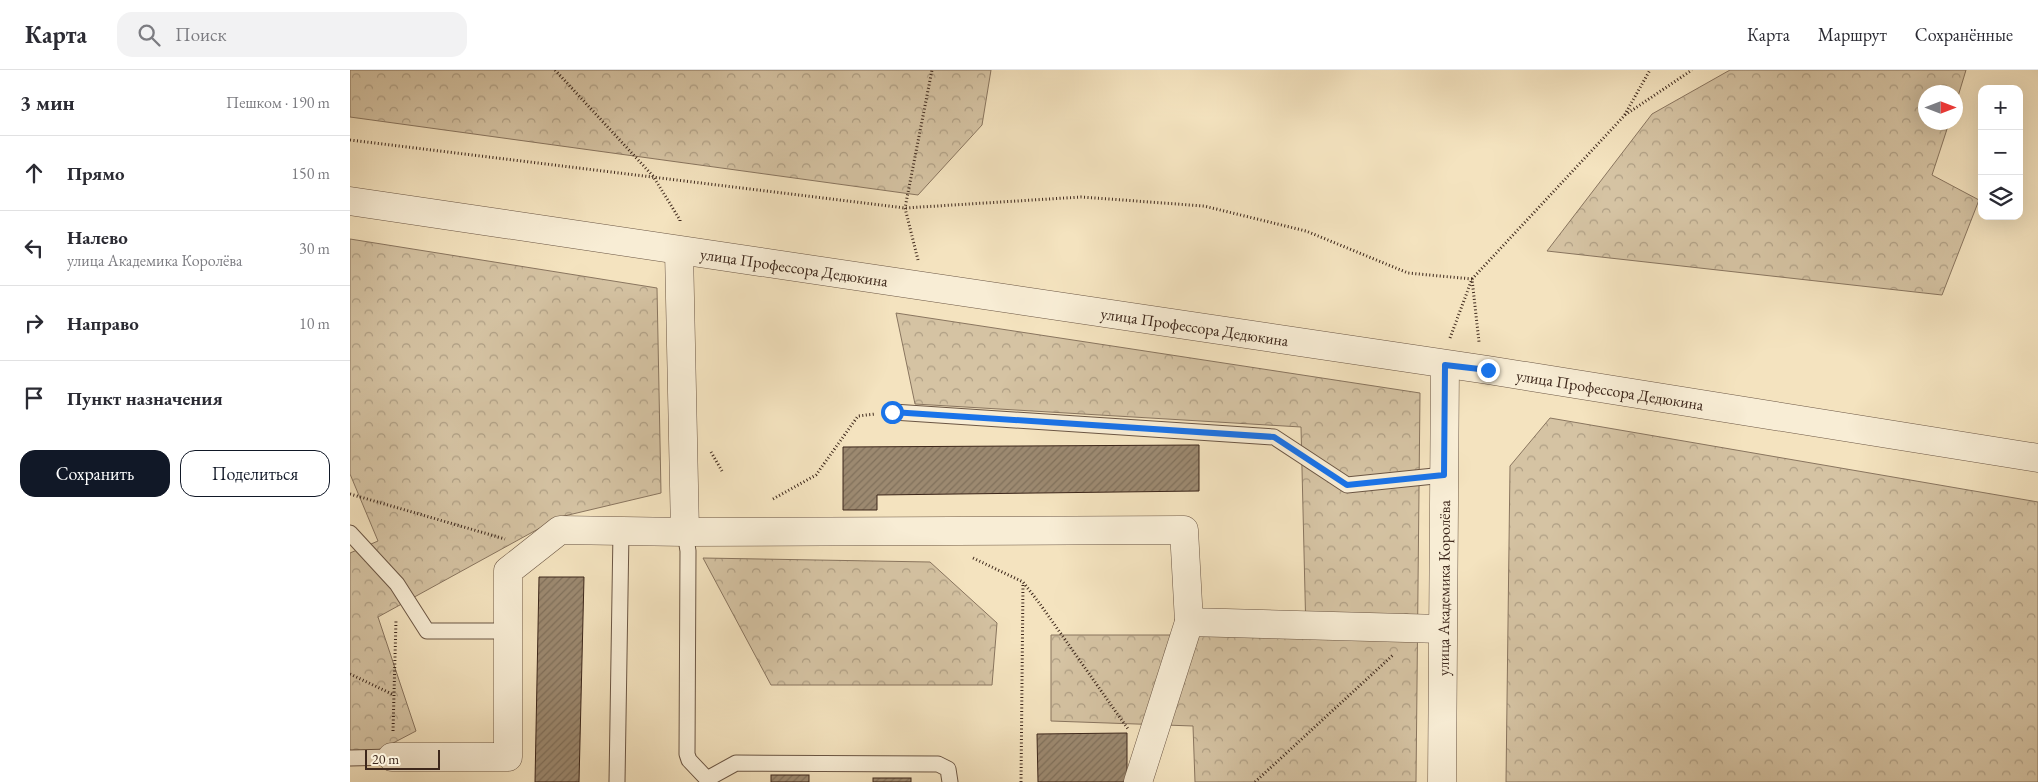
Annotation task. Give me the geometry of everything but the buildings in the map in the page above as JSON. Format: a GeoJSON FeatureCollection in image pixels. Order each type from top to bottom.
{"type":"FeatureCollection","features":[{"type":"Feature","properties":{"kind":"street","name":"улица Профессора Дедюкина"},"geometry":{"type":"LineString","coordinates":[[350,201],[678,251],[1447,352],[2038,458]]}},
{"type":"Feature","properties":{"kind":"street"},"geometry":{"type":"LineString","coordinates":[[678,251],[685,532]]}},
{"type":"Feature","properties":{"kind":"street","name":"улица Академика Королёва"},"geometry":{"type":"LineString","coordinates":[[1442,782],[1432,629],[1444,475],[1447,352]]}},
{"type":"Feature","properties":{"kind":"street"},"geometry":{"type":"LineString","coordinates":[[392,757],[508,757],[508,571],[560,530],[685,532],[1184,530],[1190,622],[1138,782]]}},
{"type":"Feature","properties":{"kind":"street"},"geometry":{"type":"LineString","coordinates":[[1190,622],[1432,629]]}},
{"type":"Feature","properties":{"kind":"lane"},"geometry":{"type":"LineString","coordinates":[[892,412],[1274,437],[1347,485],[1444,475]]}},
{"type":"Feature","properties":{"kind":"lane"},"geometry":{"type":"LineString","coordinates":[[617,782],[621,531]]}},
{"type":"Feature","properties":{"kind":"lane"},"geometry":{"type":"LineString","coordinates":[[685,532],[688,551],[687,754],[689,760],[707,780],[736,763],[938,764],[948,769],[950,782]]}},
{"type":"Feature","properties":{"kind":"lane"},"geometry":{"type":"LineString","coordinates":[[350,533],[397,584],[427,632],[507,631]]}},
{"type":"Feature","properties":{"kind":"lane"},"geometry":{"type":"LineString","coordinates":[[350,758],[392,757]]}},
{"type":"Feature","properties":{"kind":"path"},"geometry":{"type":"LineString","coordinates":[[554,70],[653,176],[680,220]]}},
{"type":"Feature","properties":{"kind":"path"},"geometry":{"type":"LineString","coordinates":[[918,261],[905,208],[932,70]]}},
{"type":"Feature","properties":{"kind":"path"},"geometry":{"type":"LineString","coordinates":[[1624,116],[1650,70]]}},
{"type":"Feature","properties":{"kind":"path"},"geometry":{"type":"LineString","coordinates":[[1447,352],[1472,279],[1624,116],[1692,70]]}},
{"type":"Feature","properties":{"kind":"path"},"geometry":{"type":"LineString","coordinates":[[350,140],[905,208],[1081,198],[1204,206],[1306,231],[1408,273],[1472,279]]}},
{"type":"Feature","properties":{"kind":"path"},"geometry":{"type":"LineString","coordinates":[[1472,279],[1479,344]]}},
{"type":"Feature","properties":{"kind":"path"},"geometry":{"type":"LineString","coordinates":[[773,499],[816,475],[858,416],[892,412]]}},
{"type":"Feature","properties":{"kind":"path"},"geometry":{"type":"LineString","coordinates":[[350,494],[537,548]]}},
{"type":"Feature","properties":{"kind":"path"},"geometry":{"type":"LineString","coordinates":[[971,557],[1023,582],[1147,756]]}},
{"type":"Feature","properties":{"kind":"path"},"geometry":{"type":"LineString","coordinates":[[1022,782],[1023,582]]}},
{"type":"Feature","properties":{"kind":"path"},"geometry":{"type":"LineString","coordinates":[[392,757],[397,584]]}},
{"type":"Feature","properties":{"kind":"path"},"geometry":{"type":"LineString","coordinates":[[1255,782],[1432,629]]}},
{"type":"Feature","properties":{"kind":"path"},"geometry":{"type":"LineString","coordinates":[[350,674],[394,695]]}},
{"type":"Feature","properties":{"kind":"green space"},"geometry":{"type":"Polygon","coordinates":[[[350,70],[991,70],[982,125],[918,195],[350,117],[350,70]]]}},
{"type":"Feature","properties":{"kind":"green space"},"geometry":{"type":"Polygon","coordinates":[[[1730,70],[1966,70],[1961,85],[1918,85],[1918,130],[1947,130],[1932,175],[1978,199],[1942,295],[1547,251],[1652,114],[1730,70]]]}},
{"type":"Feature","properties":{"kind":"green space"},"geometry":{"type":"Polygon","coordinates":[[[350,239],[657,288],[661,493],[560,517],[378,617],[416,731],[355,763],[350,749],[350,553],[378,541],[350,474],[350,239]]]}},
{"type":"Feature","properties":{"kind":"green space"},"geometry":{"type":"Polygon","coordinates":[[[896,313],[1420,393],[1416,782],[1195,782],[1193,726],[1051,721],[1051,635],[1306,635],[1301,427],[915,404],[896,313]]]}},
{"type":"Feature","properties":{"kind":"green space"},"geometry":{"type":"Polygon","coordinates":[[[1550,418],[2038,502],[2038,782],[1506,782],[1510,466],[1550,418]]]}},
{"type":"Feature","properties":{"kind":"green space"},"geometry":{"type":"Polygon","coordinates":[[[703,558],[930,562],[997,623],[992,685],[771,685],[703,558]]]}},
{"type":"Feature","properties":{"kind":"route"},"geometry":{"type":"LineString","coordinates":[[892,412],[1274,437],[1347,485],[1444,475],[1445,365],[1488,370]]}}]}
